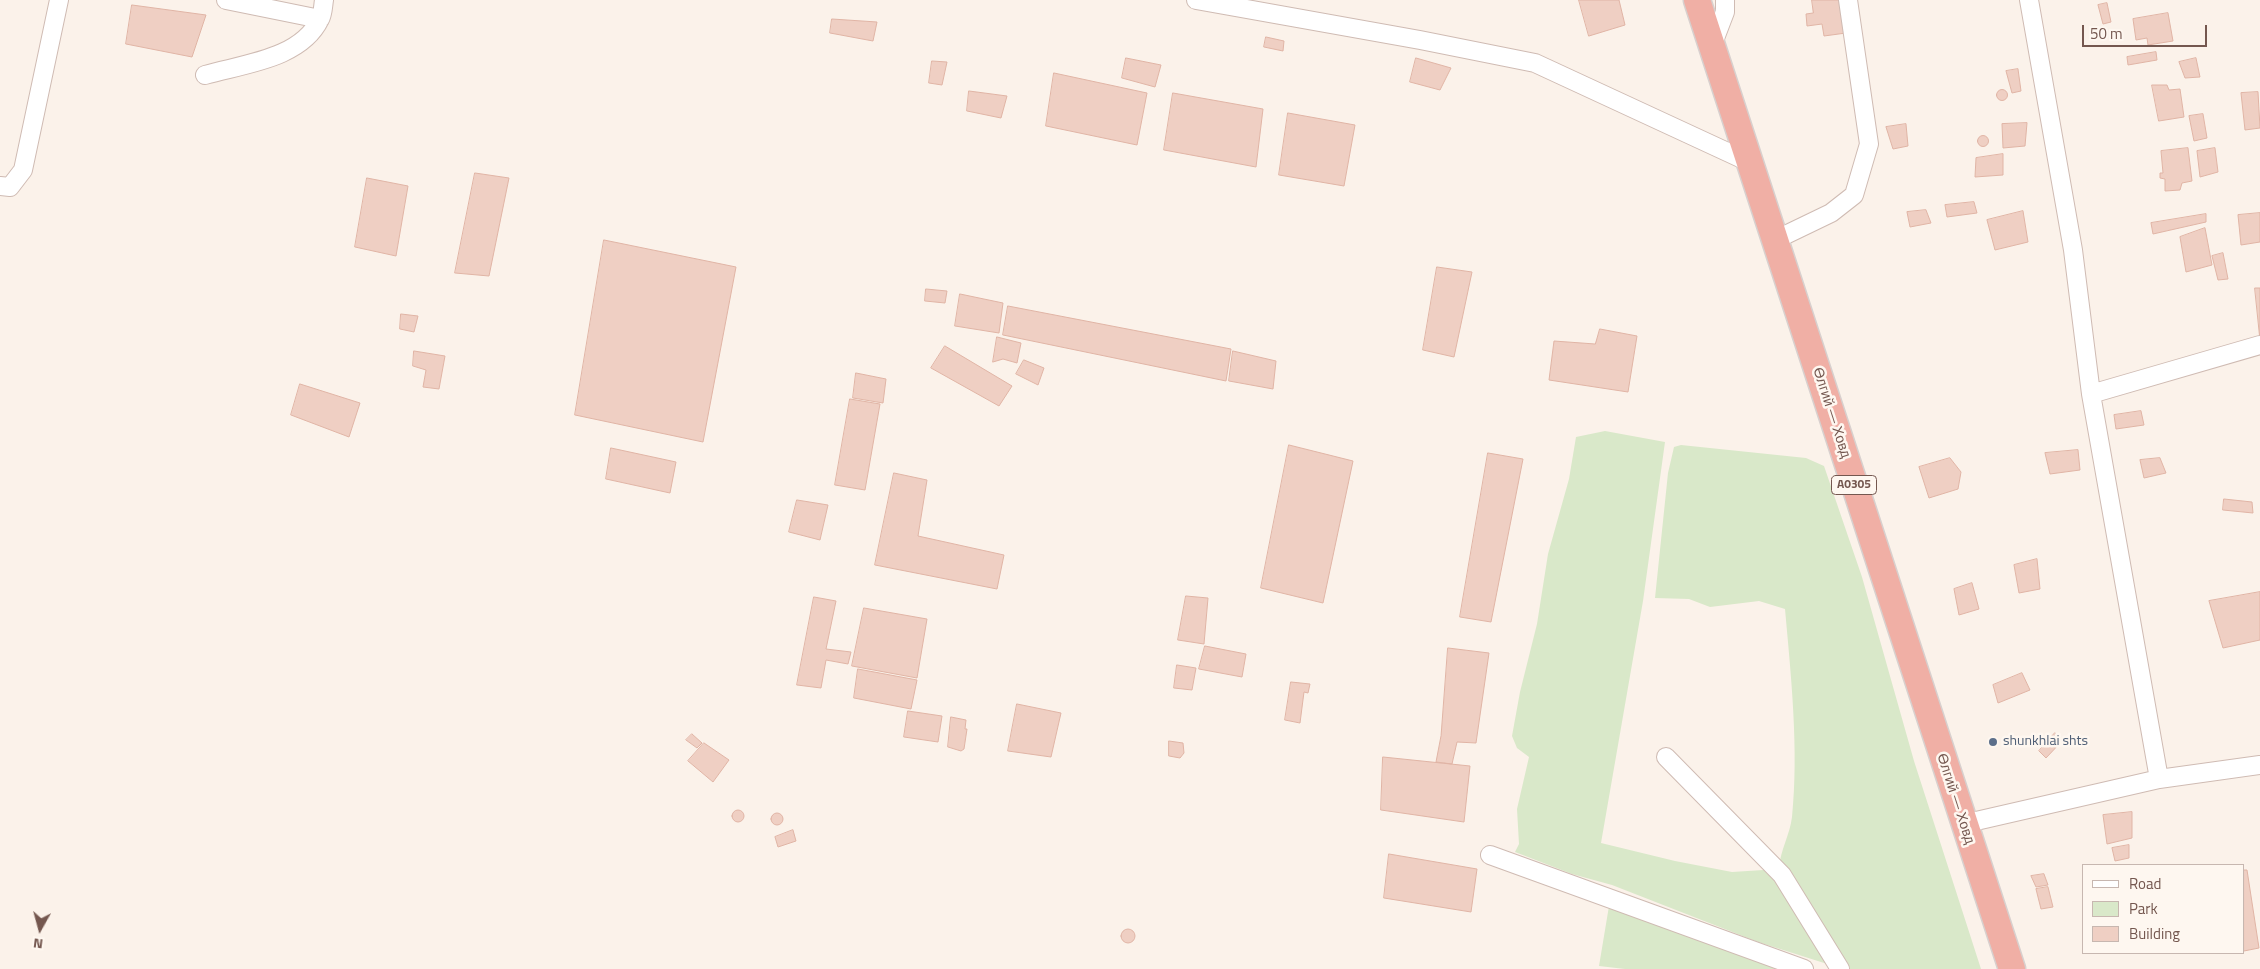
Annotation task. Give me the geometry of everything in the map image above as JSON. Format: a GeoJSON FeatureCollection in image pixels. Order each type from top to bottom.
{"type":"FeatureCollection","features":[{"type":"Feature","properties":{"kind":"highway","name":"Өлгий — Ховд"},"geometry":{"type":"LineString","coordinates":[[1697,0],[1751,162],[1963,824],[2012,969]]}},
{"type":"Feature","properties":{"kind":"street"},"geometry":{"type":"LineString","coordinates":[[0,186],[10,187],[23,170],[59,0]]}},
{"type":"Feature","properties":{"kind":"street"},"geometry":{"type":"LineString","coordinates":[[226,0],[320,19]]}},
{"type":"Feature","properties":{"kind":"street"},"geometry":{"type":"LineString","coordinates":[[205,75],[280,54],[307,38],[320,19],[324,0]]}},
{"type":"Feature","properties":{"kind":"street"},"geometry":{"type":"LineString","coordinates":[[1196,0],[1420,40],[1535,63],[1751,162]]}},
{"type":"Feature","properties":{"kind":"street"},"geometry":{"type":"LineString","coordinates":[[1712,46],[1725,12],[1725,0]]}},
{"type":"Feature","properties":{"kind":"street"},"geometry":{"type":"LineString","coordinates":[[1775,240],[1831,214],[1854,195],[1869,144],[1848,0]]}},
{"type":"Feature","properties":{"kind":"street"},"geometry":{"type":"LineString","coordinates":[[2029,0],[2073,250],[2091,394],[2159,779]]}},
{"type":"Feature","properties":{"kind":"street"},"geometry":{"type":"LineString","coordinates":[[2091,394],[2260,346]]}},
{"type":"Feature","properties":{"kind":"street"},"geometry":{"type":"LineString","coordinates":[[1666,757],[1782,874],[1840,969]]}},
{"type":"Feature","properties":{"kind":"street"},"geometry":{"type":"LineString","coordinates":[[1963,824],[2159,779],[2260,765]]}},
{"type":"Feature","properties":{"kind":"street"},"geometry":{"type":"LineString","coordinates":[[1490,855],[1804,969]]}},
{"type":"Feature","properties":{"kind":"green space"},"geometry":{"type":"Polygon","coordinates":[[[1605,431],[1665,442],[1643,601],[1601,843],[1675,861],[1732,872],[1779,869],[1792,817],[1795,766],[1790,660],[1785,609],[1759,601],[1710,607],[1689,599],[1655,598],[1668,473],[1674,447],[1681,445],[1806,458],[1824,466],[1862,577],[1914,761],[1981,969],[1843,969],[1758,942],[1612,885],[1572,874],[1515,852],[1519,844],[1517,809],[1529,757],[1517,748],[1512,736],[1520,692],[1537,624],[1548,554],[1569,479],[1576,437],[1605,431]]]}},
{"type":"Feature","properties":{"kind":"green space"},"geometry":{"type":"Polygon","coordinates":[[[1611,894],[1780,969],[1625,969],[1599,966],[1611,894]]]}},
{"type":"Feature","properties":{"kind":"building"},"geometry":{"type":"Polygon","coordinates":[[[1579,0],[1619,0],[1625,25],[1589,36],[1579,0]]]}},
{"type":"Feature","properties":{"kind":"building"},"geometry":{"type":"Polygon","coordinates":[[[1812,0],[1842,0],[1846,33],[1824,36],[1822,24],[1807,26],[1806,14],[1813,13],[1812,0]]]}},
{"type":"Feature","properties":{"kind":"building"},"geometry":{"type":"Polygon","coordinates":[[[2107,3],[2111,22],[2103,24],[2098,5],[2107,3]]]}},
{"type":"Feature","properties":{"kind":"building"},"geometry":{"type":"Polygon","coordinates":[[[132,5],[206,15],[192,57],[126,44],[132,5]]]}},
{"type":"Feature","properties":{"kind":"building"},"geometry":{"type":"Polygon","coordinates":[[[2168,13],[2173,41],[2148,45],[2147,38],[2136,40],[2133,19],[2168,13]]]}},
{"type":"Feature","properties":{"kind":"building"},"geometry":{"type":"Polygon","coordinates":[[[832,19],[877,22],[873,41],[830,33],[832,19]]]}},
{"type":"Feature","properties":{"kind":"building"},"geometry":{"type":"Polygon","coordinates":[[[1266,37],[1284,41],[1283,51],[1264,47],[1266,37]]]}},
{"type":"Feature","properties":{"kind":"building"},"geometry":{"type":"Polygon","coordinates":[[[2156,52],[2157,60],[2128,65],[2127,57],[2156,52]]]}},
{"type":"Feature","properties":{"kind":"building"},"geometry":{"type":"Polygon","coordinates":[[[1126,58],[1161,65],[1155,87],[1122,78],[1126,58]]]}},
{"type":"Feature","properties":{"kind":"building"},"geometry":{"type":"Polygon","coordinates":[[[1416,58],[1451,68],[1440,90],[1410,82],[1416,58]]]}},
{"type":"Feature","properties":{"kind":"building"},"geometry":{"type":"Polygon","coordinates":[[[2196,58],[2200,77],[2185,78],[2179,62],[2196,58]]]}},
{"type":"Feature","properties":{"kind":"building"},"geometry":{"type":"Polygon","coordinates":[[[932,61],[947,62],[942,85],[929,83],[932,61]]]}},
{"type":"Feature","properties":{"kind":"building"},"geometry":{"type":"Polygon","coordinates":[[[2018,69],[2021,91],[2012,93],[2006,71],[2018,69]]]}},
{"type":"Feature","properties":{"kind":"building"},"geometry":{"type":"Polygon","coordinates":[[[1054,73],[1147,93],[1137,145],[1046,126],[1054,73]]]}},
{"type":"Feature","properties":{"kind":"building"},"geometry":{"type":"Polygon","coordinates":[[[2152,85],[2167,85],[2169,90],[2180,89],[2184,117],[2159,121],[2152,85]]]}},
{"type":"Feature","properties":{"kind":"building"},"geometry":{"type":"Polygon","coordinates":[[[2002,89],[2008,95],[2002,101],[1996,95],[2002,89]]]}},
{"type":"Feature","properties":{"kind":"building"},"geometry":{"type":"Polygon","coordinates":[[[969,91],[1007,96],[1001,118],[967,111],[969,91]]]}},
{"type":"Feature","properties":{"kind":"building"},"geometry":{"type":"Polygon","coordinates":[[[2258,92],[2260,128],[2245,130],[2241,93],[2258,92]]]}},
{"type":"Feature","properties":{"kind":"building"},"geometry":{"type":"Polygon","coordinates":[[[1173,93],[1263,109],[1256,167],[1164,150],[1173,93]]]}},
{"type":"Feature","properties":{"kind":"building"},"geometry":{"type":"Polygon","coordinates":[[[1288,113],[1355,125],[1344,186],[1279,175],[1288,113]]]}},
{"type":"Feature","properties":{"kind":"building"},"geometry":{"type":"Polygon","coordinates":[[[2203,114],[2207,138],[2194,141],[2189,116],[2203,114]]]}},
{"type":"Feature","properties":{"kind":"building"},"geometry":{"type":"Polygon","coordinates":[[[2027,123],[2025,146],[2003,148],[2002,124],[2027,123]]]}},
{"type":"Feature","properties":{"kind":"building"},"geometry":{"type":"Polygon","coordinates":[[[1906,124],[1908,146],[1893,149],[1886,127],[1906,124]]]}},
{"type":"Feature","properties":{"kind":"building"},"geometry":{"type":"Polygon","coordinates":[[[1983,135],[1989,141],[1983,147],[1977,141],[1983,135]]]}},
{"type":"Feature","properties":{"kind":"building"},"geometry":{"type":"Polygon","coordinates":[[[2188,148],[2192,181],[2182,183],[2180,190],[2165,191],[2165,179],[2160,178],[2160,173],[2163,173],[2161,151],[2188,148]]]}},
{"type":"Feature","properties":{"kind":"building"},"geometry":{"type":"Polygon","coordinates":[[[2215,148],[2218,172],[2200,177],[2197,151],[2215,148]]]}},
{"type":"Feature","properties":{"kind":"building"},"geometry":{"type":"Polygon","coordinates":[[[2003,154],[2003,175],[1975,177],[1976,158],[2003,154]]]}},
{"type":"Feature","properties":{"kind":"building"},"geometry":{"type":"Polygon","coordinates":[[[475,173],[509,178],[489,276],[455,273],[475,173]]]}},
{"type":"Feature","properties":{"kind":"building"},"geometry":{"type":"Polygon","coordinates":[[[367,178],[408,186],[396,256],[355,247],[367,178]]]}},
{"type":"Feature","properties":{"kind":"building"},"geometry":{"type":"Polygon","coordinates":[[[1974,202],[1977,213],[1947,217],[1945,205],[1974,202]]]}},
{"type":"Feature","properties":{"kind":"building"},"geometry":{"type":"Polygon","coordinates":[[[1926,210],[1931,223],[1910,227],[1907,212],[1926,210]]]}},
{"type":"Feature","properties":{"kind":"building"},"geometry":{"type":"Polygon","coordinates":[[[2023,211],[2028,242],[1995,250],[1987,220],[2023,211]]]}},
{"type":"Feature","properties":{"kind":"building"},"geometry":{"type":"Polygon","coordinates":[[[2260,213],[2260,242],[2241,245],[2238,215],[2260,213]]]}},
{"type":"Feature","properties":{"kind":"building"},"geometry":{"type":"Polygon","coordinates":[[[2206,214],[2206,222],[2153,234],[2151,223],[2206,214]]]}},
{"type":"Feature","properties":{"kind":"building"},"geometry":{"type":"Polygon","coordinates":[[[2205,228],[2212,265],[2186,272],[2180,237],[2205,228]]]}},
{"type":"Feature","properties":{"kind":"building"},"geometry":{"type":"Polygon","coordinates":[[[604,240],[736,267],[703,442],[575,415],[604,240]]]}},
{"type":"Feature","properties":{"kind":"building"},"geometry":{"type":"Polygon","coordinates":[[[2223,253],[2228,279],[2218,280],[2212,256],[2223,253]]]}},
{"type":"Feature","properties":{"kind":"building"},"geometry":{"type":"Polygon","coordinates":[[[1437,267],[1472,272],[1454,357],[1423,350],[1437,267]]]}},
{"type":"Feature","properties":{"kind":"building"},"geometry":{"type":"Polygon","coordinates":[[[2255,288],[2260,288],[2260,340],[2255,288]]]}},
{"type":"Feature","properties":{"kind":"building"},"geometry":{"type":"Polygon","coordinates":[[[926,289],[947,291],[945,303],[925,301],[926,289]]]}},
{"type":"Feature","properties":{"kind":"building"},"geometry":{"type":"Polygon","coordinates":[[[960,294],[1003,303],[999,333],[955,326],[960,294]]]}},
{"type":"Feature","properties":{"kind":"building"},"geometry":{"type":"Polygon","coordinates":[[[1008,306],[1231,349],[1226,381],[1003,335],[1008,306]]]}},
{"type":"Feature","properties":{"kind":"building"},"geometry":{"type":"Polygon","coordinates":[[[401,314],[418,316],[414,332],[400,329],[401,314]]]}},
{"type":"Feature","properties":{"kind":"building"},"geometry":{"type":"Polygon","coordinates":[[[1600,329],[1637,336],[1628,392],[1549,380],[1554,341],[1595,344],[1600,329]]]}},
{"type":"Feature","properties":{"kind":"building"},"geometry":{"type":"Polygon","coordinates":[[[997,337],[1021,343],[1017,363],[1003,359],[993,362],[997,337]]]}},
{"type":"Feature","properties":{"kind":"building"},"geometry":{"type":"Polygon","coordinates":[[[945,346],[1012,386],[999,406],[931,368],[945,346]]]}},
{"type":"Feature","properties":{"kind":"building"},"geometry":{"type":"Polygon","coordinates":[[[414,351],[445,356],[439,389],[423,387],[426,370],[413,366],[414,351]]]}},
{"type":"Feature","properties":{"kind":"building"},"geometry":{"type":"Polygon","coordinates":[[[1233,351],[1276,361],[1273,389],[1229,381],[1233,351]]]}},
{"type":"Feature","properties":{"kind":"building"},"geometry":{"type":"Polygon","coordinates":[[[1024,360],[1044,368],[1038,385],[1016,374],[1024,360]]]}},
{"type":"Feature","properties":{"kind":"building"},"geometry":{"type":"Polygon","coordinates":[[[856,373],[886,379],[883,403],[853,398],[856,373]]]}},
{"type":"Feature","properties":{"kind":"building"},"geometry":{"type":"Polygon","coordinates":[[[300,384],[360,403],[349,437],[291,415],[300,384]]]}},
{"type":"Feature","properties":{"kind":"building"},"geometry":{"type":"Polygon","coordinates":[[[850,399],[880,404],[865,490],[835,485],[850,399]]]}},
{"type":"Feature","properties":{"kind":"building"},"geometry":{"type":"Polygon","coordinates":[[[2141,411],[2144,425],[2116,429],[2114,415],[2141,411]]]}},
{"type":"Feature","properties":{"kind":"building"},"geometry":{"type":"Polygon","coordinates":[[[1289,445],[1353,461],[1323,603],[1261,588],[1289,445]]]}},
{"type":"Feature","properties":{"kind":"building"},"geometry":{"type":"Polygon","coordinates":[[[611,448],[676,462],[670,493],[606,479],[611,448]]]}},
{"type":"Feature","properties":{"kind":"building"},"geometry":{"type":"Polygon","coordinates":[[[2078,450],[2080,470],[2050,474],[2045,453],[2078,450]]]}},
{"type":"Feature","properties":{"kind":"building"},"geometry":{"type":"Polygon","coordinates":[[[1488,453],[1523,459],[1491,622],[1460,617],[1488,453]]]}},
{"type":"Feature","properties":{"kind":"building"},"geometry":{"type":"Polygon","coordinates":[[[1950,458],[1961,472],[1958,489],[1929,498],[1919,467],[1950,458]]]}},
{"type":"Feature","properties":{"kind":"building"},"geometry":{"type":"Polygon","coordinates":[[[2160,458],[2166,473],[2144,478],[2140,460],[2160,458]]]}},
{"type":"Feature","properties":{"kind":"building"},"geometry":{"type":"Polygon","coordinates":[[[894,473],[927,480],[918,536],[1004,555],[997,589],[875,565],[894,473]]]}},
{"type":"Feature","properties":{"kind":"building"},"geometry":{"type":"Polygon","coordinates":[[[2224,499],[2252,502],[2253,513],[2223,510],[2224,499]]]}},
{"type":"Feature","properties":{"kind":"building"},"geometry":{"type":"Polygon","coordinates":[[[797,500],[828,505],[820,540],[789,532],[797,500]]]}},
{"type":"Feature","properties":{"kind":"building"},"geometry":{"type":"Polygon","coordinates":[[[2037,559],[2040,589],[2019,593],[2014,565],[2037,559]]]}},
{"type":"Feature","properties":{"kind":"building"},"geometry":{"type":"Polygon","coordinates":[[[1972,583],[1979,609],[1959,615],[1954,589],[1972,583]]]}},
{"type":"Feature","properties":{"kind":"building"},"geometry":{"type":"Polygon","coordinates":[[[2260,592],[2260,640],[2223,648],[2209,601],[2260,592]]]}},
{"type":"Feature","properties":{"kind":"building"},"geometry":{"type":"Polygon","coordinates":[[[1186,596],[1208,598],[1204,644],[1178,640],[1186,596]]]}},
{"type":"Feature","properties":{"kind":"building"},"geometry":{"type":"Polygon","coordinates":[[[814,597],[836,601],[826,649],[851,652],[848,664],[826,660],[821,688],[797,685],[814,597]]]}},
{"type":"Feature","properties":{"kind":"building"},"geometry":{"type":"Polygon","coordinates":[[[864,608],[927,619],[917,678],[852,666],[864,608]]]}},
{"type":"Feature","properties":{"kind":"building"},"geometry":{"type":"Polygon","coordinates":[[[1205,646],[1246,654],[1242,677],[1199,669],[1205,646]]]}},
{"type":"Feature","properties":{"kind":"building"},"geometry":{"type":"Polygon","coordinates":[[[1448,648],[1489,653],[1476,743],[1457,742],[1452,764],[1436,762],[1441,736],[1448,648]]]}},
{"type":"Feature","properties":{"kind":"building"},"geometry":{"type":"Polygon","coordinates":[[[1177,665],[1196,668],[1192,690],[1174,688],[1177,665]]]}},
{"type":"Feature","properties":{"kind":"building"},"geometry":{"type":"Polygon","coordinates":[[[858,669],[917,680],[911,709],[854,698],[858,669]]]}},
{"type":"Feature","properties":{"kind":"building"},"geometry":{"type":"Polygon","coordinates":[[[2022,673],[2030,690],[1998,703],[1993,685],[2022,673]]]}},
{"type":"Feature","properties":{"kind":"building"},"geometry":{"type":"Polygon","coordinates":[[[1291,682],[1310,684],[1308,693],[1304,692],[1300,723],[1285,720],[1291,682]]]}},
{"type":"Feature","properties":{"kind":"building"},"geometry":{"type":"Polygon","coordinates":[[[1017,704],[1061,713],[1051,757],[1008,751],[1017,704]]]}},
{"type":"Feature","properties":{"kind":"building"},"geometry":{"type":"Polygon","coordinates":[[[908,711],[942,716],[938,742],[904,737],[908,711]]]}},
{"type":"Feature","properties":{"kind":"building"},"geometry":{"type":"Polygon","coordinates":[[[951,717],[966,720],[965,729],[967,729],[964,749],[961,751],[948,747],[951,717]]]}},
{"type":"Feature","properties":{"kind":"building"},"geometry":{"type":"Polygon","coordinates":[[[2055,733],[2063,740],[2046,758],[2039,751],[2055,733]]]}},
{"type":"Feature","properties":{"kind":"building"},"geometry":{"type":"Polygon","coordinates":[[[692,734],[702,743],[697,748],[686,740],[692,734]]]}},
{"type":"Feature","properties":{"kind":"building"},"geometry":{"type":"Polygon","coordinates":[[[1169,741],[1183,743],[1184,753],[1180,758],[1169,756],[1169,741]]]}},
{"type":"Feature","properties":{"kind":"building"},"geometry":{"type":"Polygon","coordinates":[[[704,743],[729,760],[713,782],[688,761],[704,743]]]}},
{"type":"Feature","properties":{"kind":"building"},"geometry":{"type":"Polygon","coordinates":[[[1383,757],[1470,766],[1464,822],[1381,810],[1383,757]]]}},
{"type":"Feature","properties":{"kind":"building"},"geometry":{"type":"Polygon","coordinates":[[[736,810],[740,810],[744,816],[740,822],[736,822],[732,818],[732,814],[736,810]]]}},
{"type":"Feature","properties":{"kind":"building"},"geometry":{"type":"Polygon","coordinates":[[[2132,812],[2132,838],[2107,844],[2103,815],[2132,812]]]}},
{"type":"Feature","properties":{"kind":"building"},"geometry":{"type":"Polygon","coordinates":[[[775,813],[779,813],[783,819],[779,825],[775,825],[771,821],[771,817],[775,813]]]}},
{"type":"Feature","properties":{"kind":"building"},"geometry":{"type":"Polygon","coordinates":[[[793,830],[796,841],[778,847],[775,837],[793,830]]]}},
{"type":"Feature","properties":{"kind":"building"},"geometry":{"type":"Polygon","coordinates":[[[2129,845],[2129,858],[2115,861],[2112,848],[2129,845]]]}},
{"type":"Feature","properties":{"kind":"building"},"geometry":{"type":"Polygon","coordinates":[[[1389,854],[1477,869],[1471,912],[1384,898],[1389,854]]]}},
{"type":"Feature","properties":{"kind":"building"},"geometry":{"type":"Polygon","coordinates":[[[2245,870],[2247,870],[2259,948],[2245,951],[2245,870]]]}},
{"type":"Feature","properties":{"kind":"building"},"geometry":{"type":"Polygon","coordinates":[[[2044,874],[2048,885],[2036,887],[2031,876],[2044,874]]]}},
{"type":"Feature","properties":{"kind":"building"},"geometry":{"type":"Polygon","coordinates":[[[2048,887],[2053,907],[2041,909],[2036,889],[2048,887]]]}},
{"type":"Feature","properties":{"kind":"building"},"geometry":{"type":"Polygon","coordinates":[[[1125,929],[1131,929],[1135,936],[1131,943],[1125,943],[1121,939],[1121,933],[1125,929]]]}},
{"type":"Feature","properties":{"kind":"place","name":"shunkhlai shts"},"geometry":{"type":"Point","coordinates":[1993,742]}}]}
